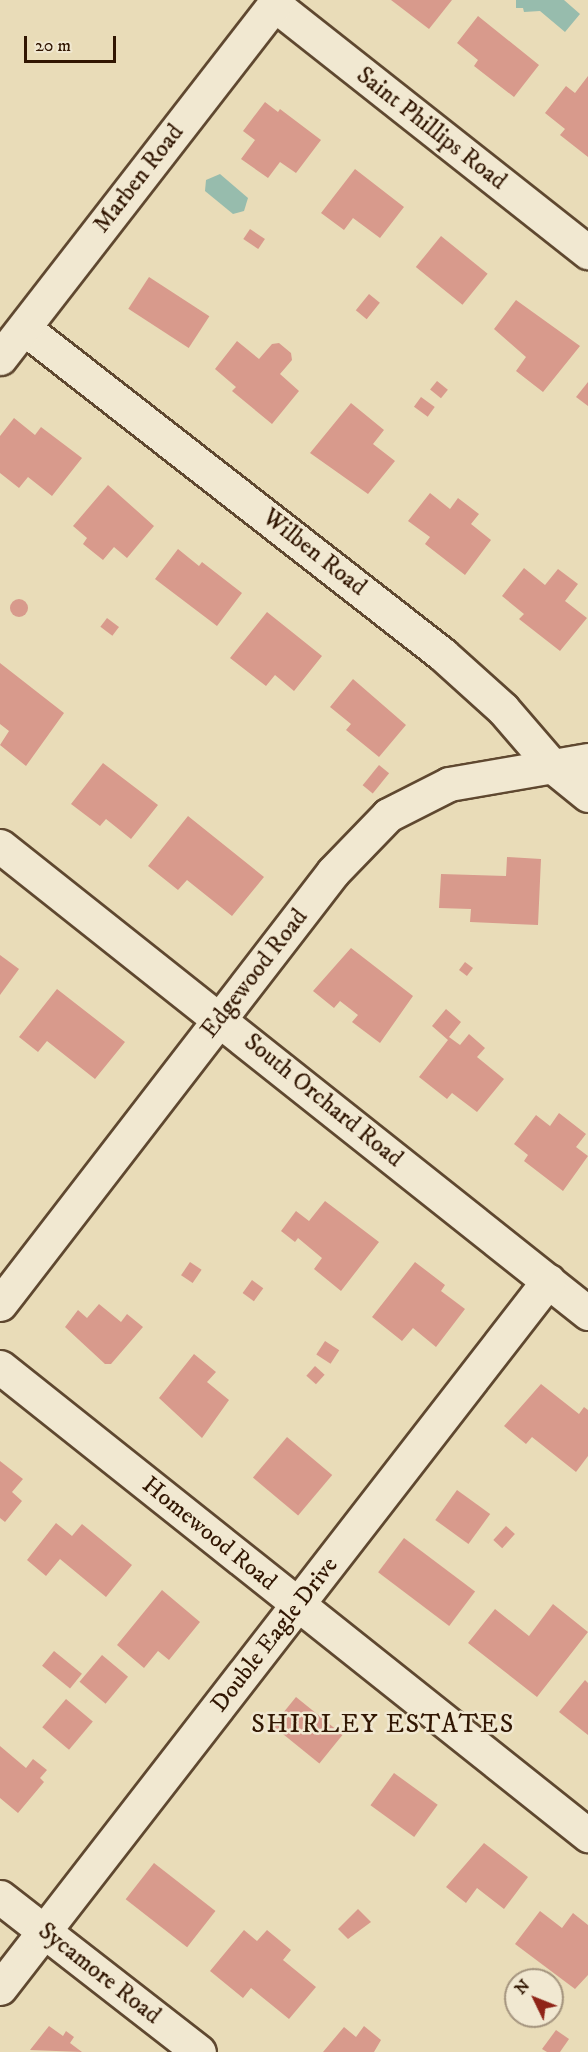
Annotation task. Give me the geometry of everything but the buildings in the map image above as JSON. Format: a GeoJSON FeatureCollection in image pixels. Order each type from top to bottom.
{"type":"FeatureCollection","features":[{"type":"Feature","properties":{"kind":"street","name":"Saint Phillips Road"},"geometry":{"type":"LineString","coordinates":[[277,3],[588,252]]}},
{"type":"Feature","properties":{"kind":"street","name":"Marben Road"},"geometry":{"type":"LineString","coordinates":[[0,358],[277,3]]}},
{"type":"Feature","properties":{"kind":"street","name":"Wilben Road"},"geometry":{"type":"LineString","coordinates":[[24,328],[442,654],[503,709],[552,766],[588,795]]}},
{"type":"Feature","properties":{"kind":"street","name":"Edgewood Road"},"geometry":{"type":"LineString","coordinates":[[0,1304],[333,872],[388,815],[449,784],[588,760]]}},
{"type":"Feature","properties":{"kind":"street","name":"South Orchard Road"},"geometry":{"type":"LineString","coordinates":[[0,846],[588,1313]]}},
{"type":"Feature","properties":{"kind":"street","name":"Double Eagle Drive"},"geometry":{"type":"LineString","coordinates":[[0,1988],[548,1281]]}},
{"type":"Feature","properties":{"kind":"street","name":"Homewood Road"},"geometry":{"type":"LineString","coordinates":[[0,1366],[298,1606],[588,1835]]}},
{"type":"Feature","properties":{"kind":"street","name":"Sycamore Road"},"geometry":{"type":"LineString","coordinates":[[0,1897],[199,2052]]}},
{"type":"Feature","properties":{"kind":"shaded area"},"geometry":{"type":"Polygon","coordinates":[[[516,0],[564,0],[580,14],[565,32],[540,11],[524,12],[523,8],[516,8],[516,0]]]}},
{"type":"Feature","properties":{"kind":"shaded area"},"geometry":{"type":"Polygon","coordinates":[[[220,174],[248,198],[244,211],[233,214],[205,191],[206,180],[220,174]]]}},
{"type":"Feature","properties":{"kind":"district","name":"SHIRLEY ESTATES"},"geometry":{"type":"Point","coordinates":[383,1725]}}]}
